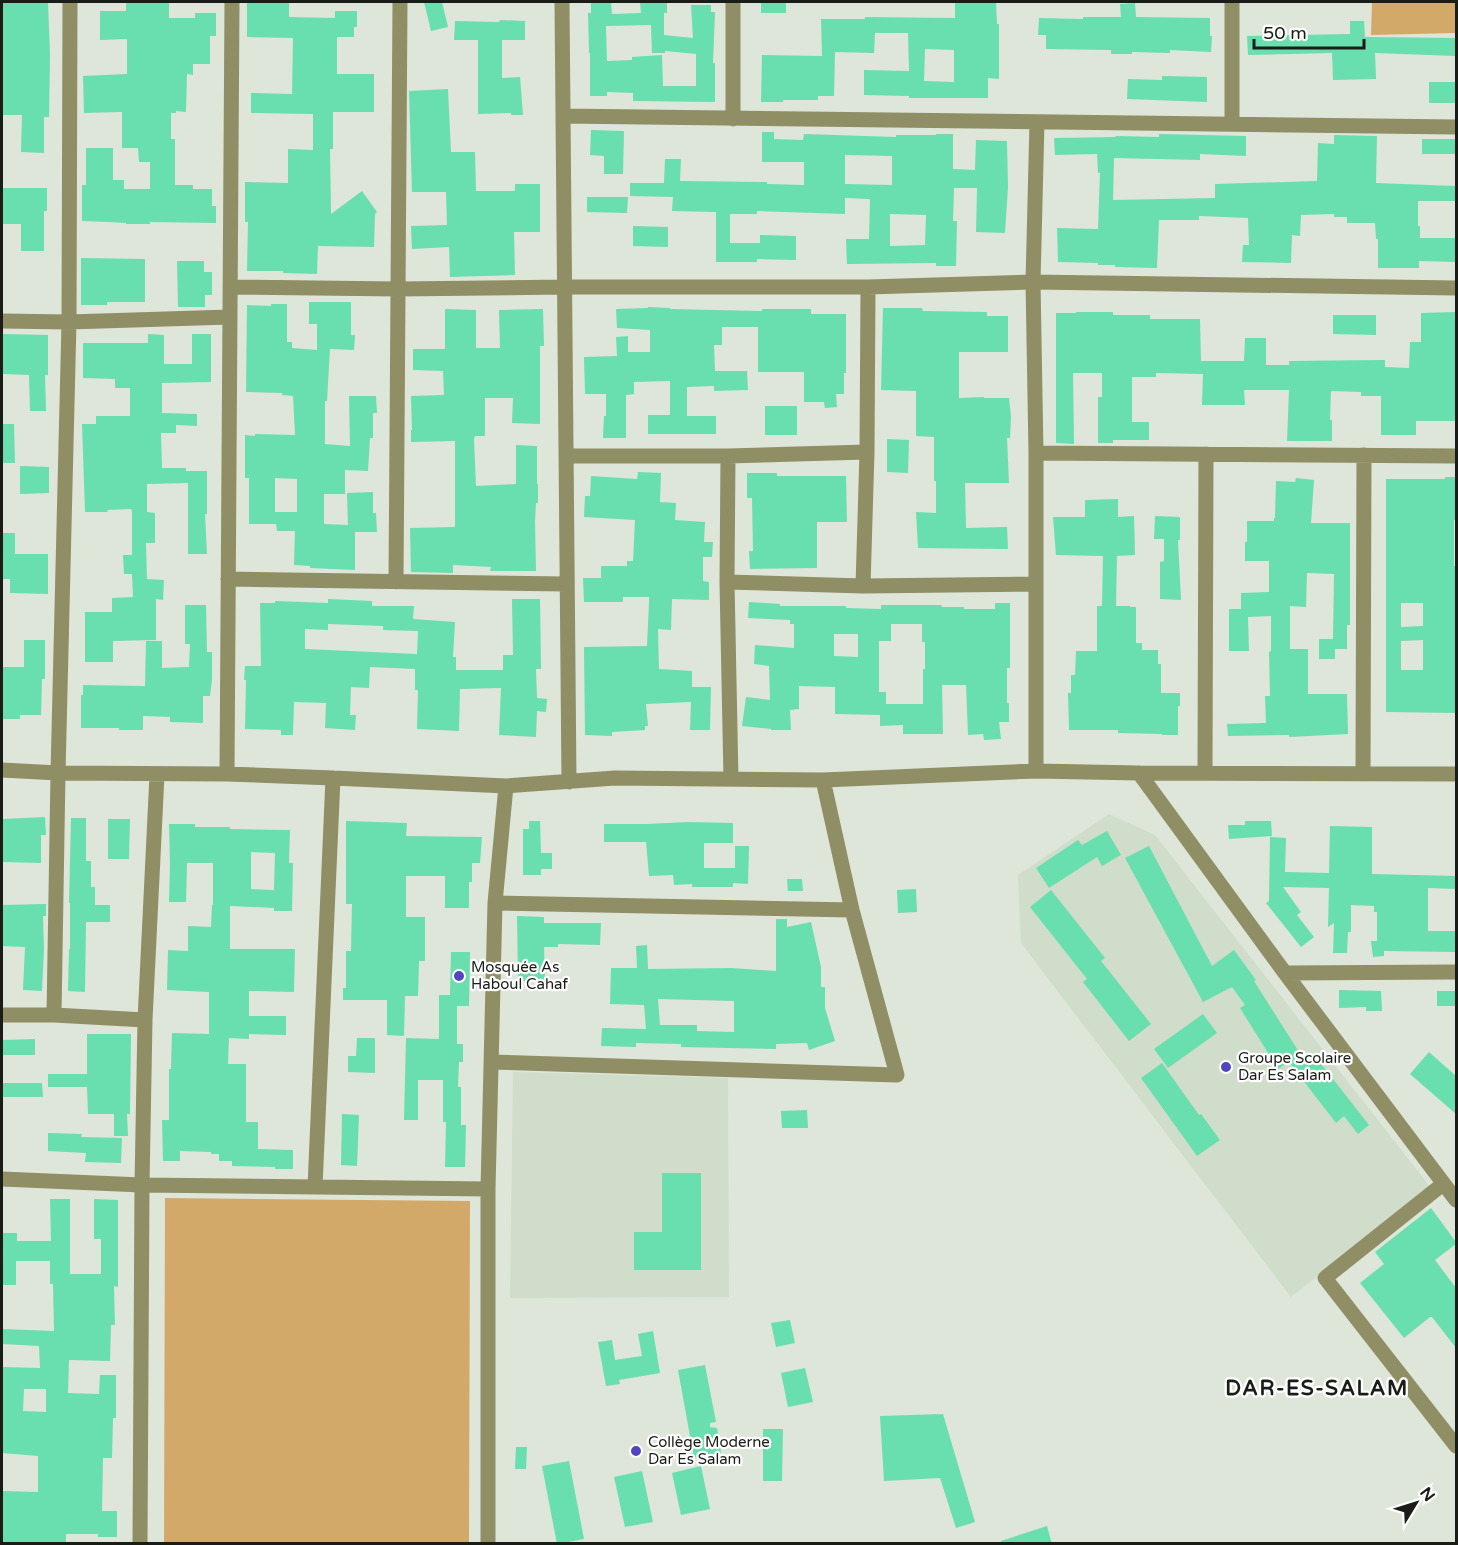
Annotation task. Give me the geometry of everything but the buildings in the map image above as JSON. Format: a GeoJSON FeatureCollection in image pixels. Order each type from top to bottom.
{"type":"FeatureCollection","features":[{"type":"Feature","properties":{"kind":"street"},"geometry":{"type":"LineString","coordinates":[[54,1015],[69,322],[70,2]]}},
{"type":"Feature","properties":{"kind":"street"},"geometry":{"type":"LineString","coordinates":[[227,774],[232,2]]}},
{"type":"Feature","properties":{"kind":"street"},"geometry":{"type":"LineString","coordinates":[[396,582],[400,2]]}},
{"type":"Feature","properties":{"kind":"street"},"geometry":{"type":"LineString","coordinates":[[562,2],[569,782]]}},
{"type":"Feature","properties":{"kind":"street"},"geometry":{"type":"LineString","coordinates":[[733,119],[734,2]]}},
{"type":"Feature","properties":{"kind":"street"},"geometry":{"type":"LineString","coordinates":[[1232,2],[1232,123]]}},
{"type":"Feature","properties":{"kind":"street"},"geometry":{"type":"LineString","coordinates":[[563,116],[1456,127]]}},
{"type":"Feature","properties":{"kind":"street"},"geometry":{"type":"LineString","coordinates":[[1036,771],[1036,453],[1033,282],[1037,122]]}},
{"type":"Feature","properties":{"kind":"street"},"geometry":{"type":"LineString","coordinates":[[231,287],[398,289],[868,287],[1033,282],[1456,288]]}},
{"type":"Feature","properties":{"kind":"street"},"geometry":{"type":"LineString","coordinates":[[862,586],[867,453],[868,287]]}},
{"type":"Feature","properties":{"kind":"street"},"geometry":{"type":"LineString","coordinates":[[2,321],[69,322],[230,316]]}},
{"type":"Feature","properties":{"kind":"street"},"geometry":{"type":"LineString","coordinates":[[566,456],[867,453]]}},
{"type":"Feature","properties":{"kind":"street"},"geometry":{"type":"LineString","coordinates":[[1036,453],[1456,456]]}},
{"type":"Feature","properties":{"kind":"street"},"geometry":{"type":"LineString","coordinates":[[1205,772],[1206,454]]}},
{"type":"Feature","properties":{"kind":"street"},"geometry":{"type":"LineString","coordinates":[[1363,773],[1364,455]]}},
{"type":"Feature","properties":{"kind":"street"},"geometry":{"type":"LineString","coordinates":[[728,456],[727,582],[731,779]]}},
{"type":"Feature","properties":{"kind":"street"},"geometry":{"type":"LineString","coordinates":[[228,579],[567,584]]}},
{"type":"Feature","properties":{"kind":"street"},"geometry":{"type":"LineString","coordinates":[[727,582],[862,586],[1036,585]]}},
{"type":"Feature","properties":{"kind":"street"},"geometry":{"type":"LineString","coordinates":[[2,770],[157,775],[227,774],[506,786],[615,778],[823,780],[1036,771],[1456,774]]}},
{"type":"Feature","properties":{"kind":"street"},"geometry":{"type":"LineString","coordinates":[[1139,773],[1285,973],[1456,1200]]}},
{"type":"Feature","properties":{"kind":"street"},"geometry":{"type":"LineString","coordinates":[[140,1544],[145,1020],[157,775]]}},
{"type":"Feature","properties":{"kind":"street"},"geometry":{"type":"LineString","coordinates":[[315,1187],[333,778]]}},
{"type":"Feature","properties":{"kind":"street"},"geometry":{"type":"LineString","coordinates":[[492,1062],[897,1075],[852,910],[823,780]]}},
{"type":"Feature","properties":{"kind":"street"},"geometry":{"type":"LineString","coordinates":[[488,1544],[489,1190],[495,903],[506,786]]}},
{"type":"Feature","properties":{"kind":"street"},"geometry":{"type":"LineString","coordinates":[[495,903],[852,910]]}},
{"type":"Feature","properties":{"kind":"street"},"geometry":{"type":"LineString","coordinates":[[1285,973],[1456,972]]}},
{"type":"Feature","properties":{"kind":"street"},"geometry":{"type":"LineString","coordinates":[[2,1015],[54,1015],[145,1020]]}},
{"type":"Feature","properties":{"kind":"street"},"geometry":{"type":"LineString","coordinates":[[2,1179],[142,1185],[489,1190]]}},
{"type":"Feature","properties":{"kind":"street"},"geometry":{"type":"LineString","coordinates":[[1443,1184],[1325,1278],[1456,1446]]}},
{"type":"Feature","properties":{"kind":"shaded area"},"geometry":{"type":"Polygon","coordinates":[[[1372,2],[1456,2],[1456,33],[1371,35],[1372,2]]]}},
{"type":"Feature","properties":{"kind":"shaded area"},"geometry":{"type":"Polygon","coordinates":[[[1109,814],[1155,835],[1431,1188],[1291,1297],[1021,943],[1018,875],[1109,814]]]}},
{"type":"Feature","properties":{"kind":"shaded area"},"geometry":{"type":"Polygon","coordinates":[[[513,1072],[728,1078],[729,1297],[510,1298],[513,1072]]]}},
{"type":"Feature","properties":{"kind":"shaded area"},"geometry":{"type":"Polygon","coordinates":[[[165,1198],[470,1201],[469,1543],[164,1543],[165,1198]]]}},
{"type":"Feature","properties":{"kind":"place","name":"Mosquée As Haboul Cahaf"},"geometry":{"type":"Point","coordinates":[459,976]}},
{"type":"Feature","properties":{"kind":"place","name":"Groupe Scolaire Dar Es Salam"},"geometry":{"type":"Point","coordinates":[1226,1067]}},
{"type":"Feature","properties":{"kind":"place","name":"Collège Moderne Dar Es Salam"},"geometry":{"type":"Point","coordinates":[636,1451]}},
{"type":"Feature","properties":{"kind":"district","name":"DAR-ES-SALAM"},"geometry":{"type":"Point","coordinates":[1317,1388]}}]}
